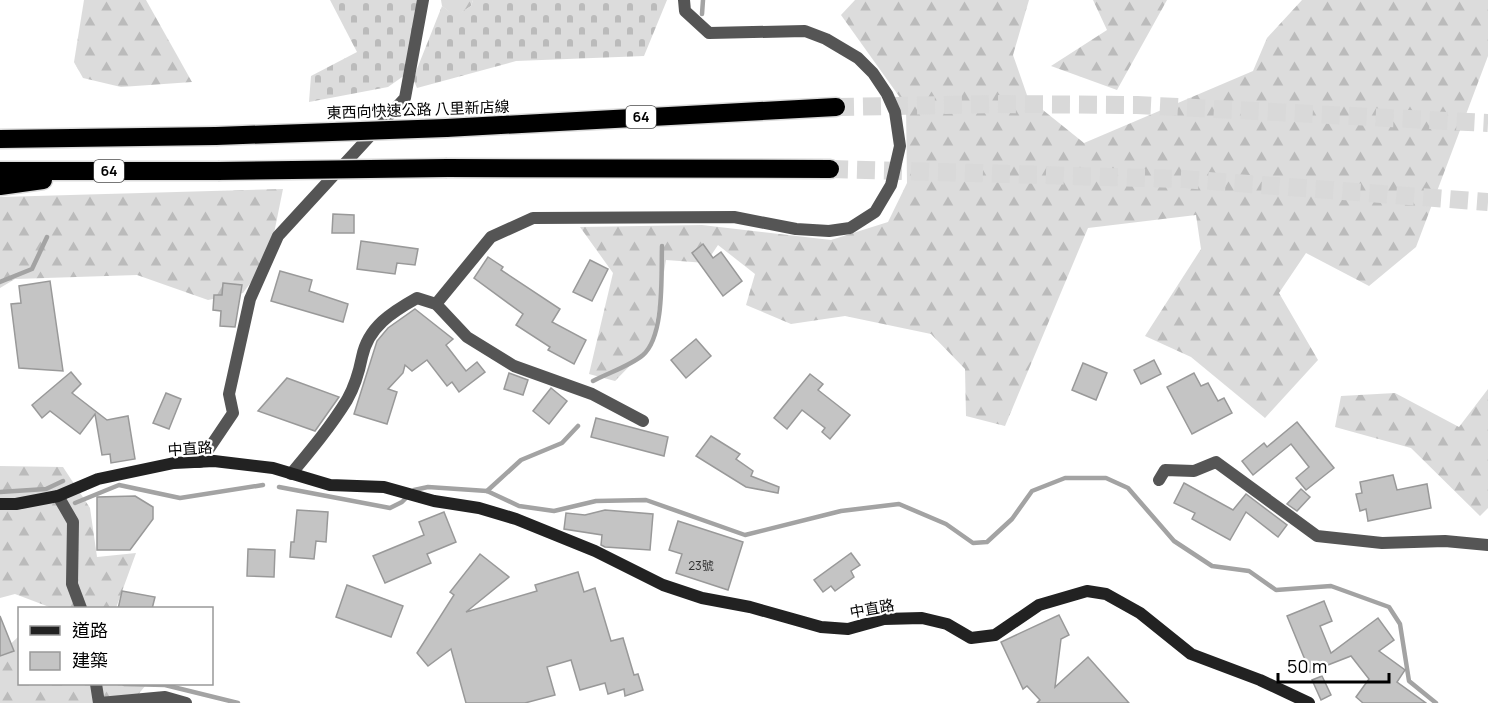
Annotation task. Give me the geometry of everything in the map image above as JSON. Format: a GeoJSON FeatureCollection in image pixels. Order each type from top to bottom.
{"type":"FeatureCollection","features":[{"type":"Feature","properties":{"kind":"highway","name":"東西向快速公路 八里新店線"},"geometry":{"type":"LineString","coordinates":[[0,137],[216,136],[446,128],[836,107]]}},
{"type":"Feature","properties":{"kind":"highway","name":"64"},"geometry":{"type":"LineString","coordinates":[[0,171],[447,168],[830,169]]}},
{"type":"Feature","properties":{"kind":"highway"},"geometry":{"type":"LineString","coordinates":[[0,186],[90,171]]}},
{"type":"Feature","properties":{"kind":"street"},"geometry":{"type":"LineString","coordinates":[[174,463],[200,462],[233,413],[229,394],[250,299],[278,236],[405,98],[423,0]]}},
{"type":"Feature","properties":{"kind":"street"},"geometry":{"type":"LineString","coordinates":[[436,304],[491,237],[533,218],[734,217],[796,229],[830,231],[850,228],[875,212],[891,184],[900,146],[894,112],[873,73],[858,58],[826,39],[805,31],[708,33],[685,11],[684,0]]}},
{"type":"Feature","properties":{"kind":"street"},"geometry":{"type":"LineString","coordinates":[[291,474],[348,398],[360,372],[362,354],[376,326],[397,309],[417,298],[436,304],[467,337],[514,366],[592,394],[643,421]]}},
{"type":"Feature","properties":{"kind":"street","name":"中直路"},"geometry":{"type":"LineString","coordinates":[[0,504],[16,504],[58,496],[98,479],[174,463],[214,461],[273,468],[330,485],[384,487],[418,497],[478,508],[516,519],[595,551],[663,585],[702,598],[821,627],[848,628],[884,619],[922,618],[947,624],[971,638],[995,635],[1039,605],[1087,591],[1106,594],[1140,613],[1191,654],[1260,680],[1309,703]]}},
{"type":"Feature","properties":{"kind":"street"},"geometry":{"type":"LineString","coordinates":[[1159,480],[1164,471],[1194,471],[1216,462],[1317,536],[1382,543],[1444,541],[1488,545]]}},
{"type":"Feature","properties":{"kind":"street"},"geometry":{"type":"LineString","coordinates":[[58,496],[73,522],[72,584],[80,607]]}},
{"type":"Feature","properties":{"kind":"street"},"geometry":{"type":"LineString","coordinates":[[96,685],[99,703],[165,697],[186,703]]}},
{"type":"Feature","properties":{"kind":"green space"},"geometry":{"type":"Polygon","coordinates":[[[84,0],[146,0],[192,82],[121,87],[83,78],[74,62],[84,0]]]}},
{"type":"Feature","properties":{"kind":"green space"},"geometry":{"type":"Polygon","coordinates":[[[330,0],[419,0],[405,75],[388,87],[309,102],[311,76],[357,52],[330,0]]]}},
{"type":"Feature","properties":{"kind":"green space"},"geometry":{"type":"Polygon","coordinates":[[[441,0],[473,0],[471,6],[455,17],[442,6],[441,0]]]}},
{"type":"Feature","properties":{"kind":"green space"},"geometry":{"type":"Polygon","coordinates":[[[473,0],[667,0],[644,56],[516,61],[417,88],[413,79],[442,6],[455,16],[471,6],[473,0]]]}},
{"type":"Feature","properties":{"kind":"green space"},"geometry":{"type":"Polygon","coordinates":[[[855,0],[1029,0],[1013,55],[1028,98],[1084,143],[1253,71],[1267,38],[1302,0],[1488,0],[1488,56],[1416,247],[1369,286],[1306,253],[1279,293],[1318,360],[1265,418],[1191,357],[1145,336],[1201,249],[1196,215],[1088,228],[1005,426],[966,416],[965,369],[931,334],[845,316],[791,324],[746,305],[755,274],[718,245],[706,263],[666,260],[652,343],[615,381],[589,374],[613,273],[580,227],[702,225],[831,240],[888,222],[907,183],[906,106],[841,15],[855,0]]]}},
{"type":"Feature","properties":{"kind":"green space"},"geometry":{"type":"Polygon","coordinates":[[[1093,0],[1167,0],[1117,90],[1051,66],[1107,30],[1093,0]]]}},
{"type":"Feature","properties":{"kind":"green space"},"geometry":{"type":"Polygon","coordinates":[[[283,189],[269,258],[243,293],[208,300],[137,275],[15,279],[0,288],[0,197],[283,189]]]}},
{"type":"Feature","properties":{"kind":"green space"},"geometry":{"type":"Polygon","coordinates":[[[1488,389],[1488,508],[1480,516],[1411,448],[1335,427],[1341,396],[1395,393],[1459,427],[1488,389]]]}},
{"type":"Feature","properties":{"kind":"green space"},"geometry":{"type":"Polygon","coordinates":[[[0,466],[63,467],[90,508],[97,557],[136,553],[116,607],[49,607],[15,594],[0,598],[0,466]]]}},
{"type":"Feature","properties":{"kind":"green space"},"geometry":{"type":"Polygon","coordinates":[[[18,637],[18,685],[146,685],[131,703],[0,703],[0,654],[18,637]]]}},
{"type":"Feature","properties":{"kind":"building"},"geometry":{"type":"Polygon","coordinates":[[[333,214],[354,215],[354,233],[332,233],[333,214]]]}},
{"type":"Feature","properties":{"kind":"building"},"geometry":{"type":"Polygon","coordinates":[[[361,241],[418,249],[415,265],[397,263],[395,274],[357,269],[361,241]]]}},
{"type":"Feature","properties":{"kind":"building"},"geometry":{"type":"Polygon","coordinates":[[[703,244],[713,258],[721,252],[742,281],[723,296],[692,253],[703,244]]]}},
{"type":"Feature","properties":{"kind":"building"},"geometry":{"type":"Polygon","coordinates":[[[488,257],[503,267],[501,270],[560,309],[552,322],[586,340],[574,364],[548,350],[550,347],[516,325],[523,314],[474,278],[488,257]]]}},
{"type":"Feature","properties":{"kind":"building"},"geometry":{"type":"Polygon","coordinates":[[[590,260],[608,269],[592,301],[573,292],[590,260]]]}},
{"type":"Feature","properties":{"kind":"building"},"geometry":{"type":"Polygon","coordinates":[[[280,271],[312,280],[309,291],[348,304],[343,322],[271,301],[280,271]]]}},
{"type":"Feature","properties":{"kind":"building"},"geometry":{"type":"Polygon","coordinates":[[[50,281],[63,371],[19,368],[11,304],[21,303],[19,286],[50,281]]]}},
{"type":"Feature","properties":{"kind":"building"},"geometry":{"type":"Polygon","coordinates":[[[223,283],[242,285],[235,327],[220,326],[221,311],[213,310],[214,295],[222,295],[223,283]]]}},
{"type":"Feature","properties":{"kind":"building"},"geometry":{"type":"Polygon","coordinates":[[[415,309],[453,339],[446,345],[466,371],[477,362],[485,372],[459,392],[452,382],[447,386],[427,360],[412,371],[405,365],[403,373],[388,389],[397,392],[387,424],[354,414],[377,341],[388,328],[415,309]]]}},
{"type":"Feature","properties":{"kind":"building"},"geometry":{"type":"Polygon","coordinates":[[[696,339],[711,356],[686,378],[671,360],[696,339]]]}},
{"type":"Feature","properties":{"kind":"building"},"geometry":{"type":"Polygon","coordinates":[[[1154,360],[1161,374],[1141,384],[1134,370],[1154,360]]]}},
{"type":"Feature","properties":{"kind":"building"},"geometry":{"type":"Polygon","coordinates":[[[1083,363],[1107,373],[1096,400],[1072,390],[1083,363]]]}},
{"type":"Feature","properties":{"kind":"building"},"geometry":{"type":"Polygon","coordinates":[[[71,372],[81,384],[72,393],[107,420],[128,416],[135,459],[111,463],[110,454],[102,455],[95,414],[80,434],[50,411],[42,418],[32,405],[71,372]]]}},
{"type":"Feature","properties":{"kind":"building"},"geometry":{"type":"Polygon","coordinates":[[[509,373],[528,380],[523,395],[504,389],[509,373]]]}},
{"type":"Feature","properties":{"kind":"building"},"geometry":{"type":"Polygon","coordinates":[[[1194,373],[1201,386],[1208,383],[1218,401],[1224,398],[1232,413],[1192,434],[1167,387],[1194,373]]]}},
{"type":"Feature","properties":{"kind":"building"},"geometry":{"type":"Polygon","coordinates":[[[810,374],[823,384],[818,390],[850,415],[830,439],[822,432],[825,428],[802,410],[787,429],[774,418],[810,374]]]}},
{"type":"Feature","properties":{"kind":"building"},"geometry":{"type":"Polygon","coordinates":[[[287,378],[339,397],[315,431],[258,411],[287,378]]]}},
{"type":"Feature","properties":{"kind":"building"},"geometry":{"type":"Polygon","coordinates":[[[551,388],[567,401],[549,424],[533,411],[551,388]]]}},
{"type":"Feature","properties":{"kind":"building"},"geometry":{"type":"Polygon","coordinates":[[[166,393],[181,399],[169,429],[153,423],[166,393]]]}},
{"type":"Feature","properties":{"kind":"building"},"geometry":{"type":"Polygon","coordinates":[[[596,418],[668,437],[664,456],[591,437],[596,418]]]}},
{"type":"Feature","properties":{"kind":"building"},"geometry":{"type":"Polygon","coordinates":[[[1297,422],[1334,468],[1306,490],[1296,478],[1309,467],[1291,444],[1253,475],[1242,461],[1264,443],[1267,447],[1297,422]]]}},
{"type":"Feature","properties":{"kind":"building"},"geometry":{"type":"Polygon","coordinates":[[[711,436],[740,454],[736,459],[753,471],[751,476],[779,487],[778,493],[746,487],[696,456],[711,436]]]}},
{"type":"Feature","properties":{"kind":"building"},"geometry":{"type":"Polygon","coordinates":[[[1393,475],[1397,490],[1427,484],[1431,508],[1368,521],[1366,509],[1360,511],[1356,494],[1362,493],[1360,482],[1393,475]]]}},
{"type":"Feature","properties":{"kind":"building"},"geometry":{"type":"Polygon","coordinates":[[[1184,483],[1233,510],[1246,494],[1287,525],[1278,537],[1246,512],[1230,540],[1192,519],[1195,513],[1174,503],[1184,483]]]}},
{"type":"Feature","properties":{"kind":"building"},"geometry":{"type":"Polygon","coordinates":[[[1301,489],[1310,497],[1297,511],[1287,504],[1301,489]]]}},
{"type":"Feature","properties":{"kind":"building"},"geometry":{"type":"Polygon","coordinates":[[[135,496],[153,507],[153,519],[130,550],[97,550],[97,497],[135,496]]]}},
{"type":"Feature","properties":{"kind":"building"},"geometry":{"type":"Polygon","coordinates":[[[297,510],[328,512],[326,542],[316,541],[314,559],[290,557],[297,510]]]}},
{"type":"Feature","properties":{"kind":"building"},"geometry":{"type":"Polygon","coordinates":[[[605,510],[653,514],[650,550],[605,547],[601,545],[602,535],[564,529],[566,513],[585,515],[605,510]]]}},
{"type":"Feature","properties":{"kind":"building"},"geometry":{"type":"Polygon","coordinates":[[[444,512],[456,542],[427,554],[431,563],[385,583],[373,556],[424,535],[419,522],[444,512]]]}},
{"type":"Feature","properties":{"kind":"building"},"geometry":{"type":"Polygon","coordinates":[[[678,521],[743,542],[728,590],[676,573],[682,554],[669,550],[678,521]]]}},
{"type":"Feature","properties":{"kind":"building"},"geometry":{"type":"Polygon","coordinates":[[[248,549],[275,550],[274,577],[247,576],[248,549]]]}},
{"type":"Feature","properties":{"kind":"building"},"geometry":{"type":"Polygon","coordinates":[[[851,553],[860,565],[851,571],[854,577],[835,591],[831,586],[823,592],[814,580],[851,553]]]}},
{"type":"Feature","properties":{"kind":"building"},"geometry":{"type":"Polygon","coordinates":[[[480,554],[509,577],[466,612],[537,591],[535,585],[578,572],[584,592],[595,588],[611,641],[623,638],[634,675],[638,674],[643,690],[625,696],[624,689],[608,694],[605,683],[580,690],[571,660],[547,667],[555,695],[525,703],[466,703],[451,649],[428,666],[417,653],[454,595],[450,592],[480,554]]]}},
{"type":"Feature","properties":{"kind":"building"},"geometry":{"type":"Polygon","coordinates":[[[347,585],[403,606],[391,637],[336,617],[347,585]]]}},
{"type":"Feature","properties":{"kind":"building"},"geometry":{"type":"Polygon","coordinates":[[[122,591],[155,597],[152,607],[118,607],[122,591]]]}},
{"type":"Feature","properties":{"kind":"building"},"geometry":{"type":"Polygon","coordinates":[[[1324,601],[1332,621],[1320,626],[1331,653],[1378,618],[1394,640],[1379,651],[1405,670],[1397,682],[1426,703],[1363,703],[1356,697],[1369,679],[1351,656],[1310,672],[1287,616],[1324,601]]]}},
{"type":"Feature","properties":{"kind":"building"},"geometry":{"type":"Polygon","coordinates":[[[1059,615],[1069,635],[1061,639],[1055,687],[1088,657],[1129,703],[1037,703],[1040,700],[1027,686],[1023,689],[1001,642],[1059,615]]]}},
{"type":"Feature","properties":{"kind":"building"},"geometry":{"type":"Polygon","coordinates":[[[0,616],[14,651],[0,656],[0,616]]]}},
{"type":"Feature","properties":{"kind":"building"},"geometry":{"type":"Polygon","coordinates":[[[1322,676],[1331,695],[1321,700],[1312,680],[1322,676]]]}},
{"type":"Feature","properties":{"kind":"waterway"},"geometry":{"type":"LineString","coordinates":[[702,14],[703,0]]}},
{"type":"Feature","properties":{"kind":"waterway"},"geometry":{"type":"LineString","coordinates":[[0,282],[32,269],[47,237]]}},
{"type":"Feature","properties":{"kind":"waterway"},"geometry":{"type":"LineString","coordinates":[[593,381],[638,359],[650,346],[655,334],[660,304],[662,246]]}},
{"type":"Feature","properties":{"kind":"waterway"},"geometry":{"type":"LineString","coordinates":[[487,491],[521,460],[562,443],[578,426]]}},
{"type":"Feature","properties":{"kind":"waterway"},"geometry":{"type":"LineString","coordinates":[[279,487],[390,508],[402,502],[414,490],[428,487],[487,491],[519,506],[554,511],[596,501],[646,500],[745,535],[841,511],[899,504],[946,524],[973,543],[987,542],[1012,519],[1032,491],[1065,478],[1106,478],[1128,488],[1174,541],[1212,566],[1249,571],[1276,590],[1331,586],[1389,607],[1400,624],[1409,681],[1436,703]]}},
{"type":"Feature","properties":{"kind":"waterway"},"geometry":{"type":"LineString","coordinates":[[0,492],[46,489],[63,481]]}},
{"type":"Feature","properties":{"kind":"waterway"},"geometry":{"type":"LineString","coordinates":[[75,503],[119,485],[180,498],[263,485]]}},
{"type":"Feature","properties":{"kind":"waterway"},"geometry":{"type":"LineString","coordinates":[[165,685],[238,703]]}},
{"type":"Feature","properties":{"kind":"tunnel"},"geometry":{"type":"LineString","coordinates":[[836,107],[996,104],[1137,105],[1488,123]]}},
{"type":"Feature","properties":{"kind":"tunnel"},"geometry":{"type":"LineString","coordinates":[[830,169],[1183,179],[1488,202]]}}]}
